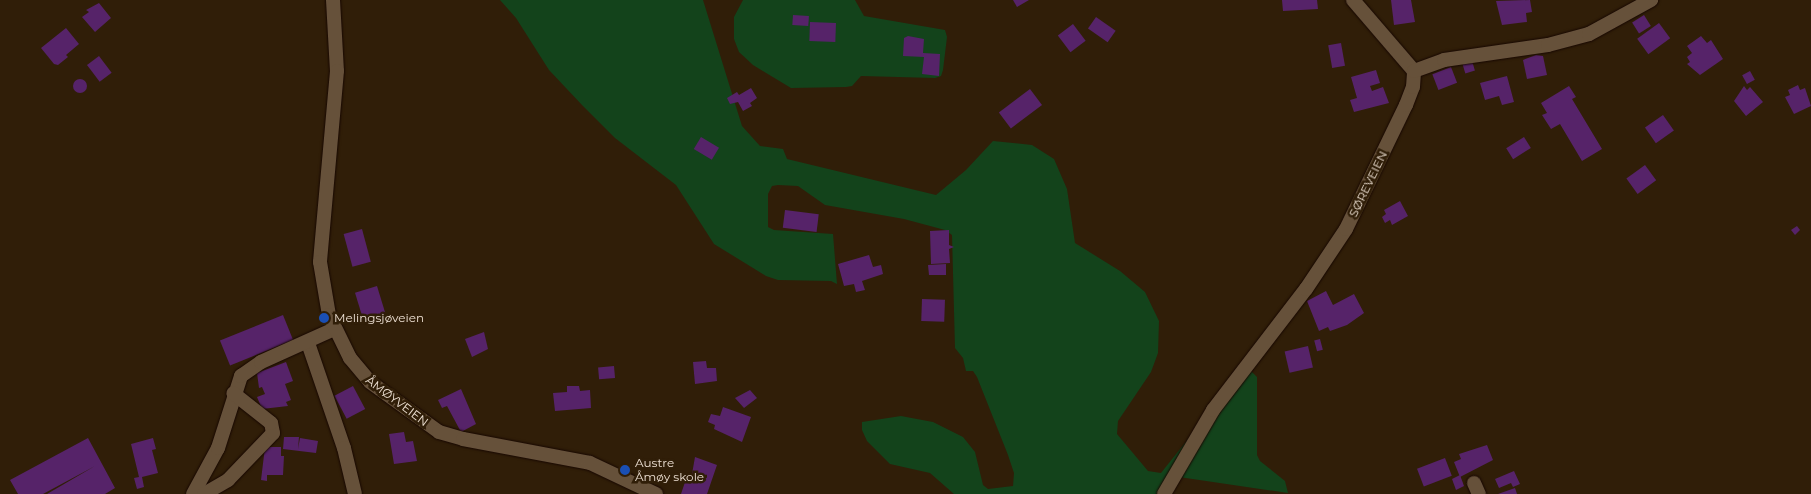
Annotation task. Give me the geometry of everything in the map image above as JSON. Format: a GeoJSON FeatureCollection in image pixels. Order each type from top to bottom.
{"type":"FeatureCollection","features":[{"type":"Feature","properties":{"kind":"street","name":"ÅMØYVEIEN"},"geometry":{"type":"LineString","coordinates":[[333,0],[337,71],[320,251],[322,289],[334,329],[350,358],[370,382],[439,432],[463,439],[590,463],[656,494]]}},
{"type":"Feature","properties":{"kind":"street"},"geometry":{"type":"LineString","coordinates":[[1353,0],[1414,71],[1444,60],[1548,45],[1589,34],[1651,0]]}},
{"type":"Feature","properties":{"kind":"street","name":"SØREVEIEN"},"geometry":{"type":"LineString","coordinates":[[1164,494],[1213,410],[1306,289],[1346,229],[1406,105],[1413,87],[1414,71]]}},
{"type":"Feature","properties":{"kind":"street"},"geometry":{"type":"LineString","coordinates":[[193,494],[218,448],[233,393],[241,376],[250,368],[308,343],[334,329]]}},
{"type":"Feature","properties":{"kind":"street"},"geometry":{"type":"LineString","coordinates":[[308,343],[344,448],[355,494]]}},
{"type":"Feature","properties":{"kind":"street"},"geometry":{"type":"LineString","coordinates":[[204,494],[228,480],[273,433],[271,423],[233,393]]}},
{"type":"Feature","properties":{"kind":"green space"},"geometry":{"type":"Polygon","coordinates":[[[500,0],[703,0],[742,126],[760,146],[783,149],[787,159],[936,195],[966,170],[993,141],[1032,145],[1054,159],[1067,189],[1075,243],[1120,271],[1145,292],[1159,321],[1158,353],[1151,372],[1118,421],[1117,434],[1148,471],[1161,473],[1246,366],[1257,377],[1257,455],[1260,461],[1285,481],[1288,493],[1179,477],[1163,494],[954,494],[930,473],[890,464],[867,441],[862,430],[862,422],[901,416],[933,422],[963,437],[975,452],[983,485],[988,489],[1013,486],[1014,473],[977,377],[973,371],[966,371],[963,358],[955,348],[952,235],[945,230],[904,219],[825,205],[798,186],[772,186],[768,194],[768,227],[774,230],[833,234],[837,284],[831,281],[778,280],[766,276],[714,244],[676,185],[615,138],[582,105],[549,70],[516,18],[500,0]]]}},
{"type":"Feature","properties":{"kind":"green space"},"geometry":{"type":"Polygon","coordinates":[[[743,0],[855,0],[864,16],[945,30],[947,37],[941,76],[935,78],[861,76],[852,86],[791,88],[753,65],[739,52],[734,39],[734,17],[743,0]]]}},
{"type":"Feature","properties":{"kind":"building"},"geometry":{"type":"Polygon","coordinates":[[[1013,0],[1029,0],[1017,7],[1013,0]]]}},
{"type":"Feature","properties":{"kind":"building"},"geometry":{"type":"Polygon","coordinates":[[[1282,0],[1317,0],[1318,9],[1283,11],[1282,0]]]}},
{"type":"Feature","properties":{"kind":"building"},"geometry":{"type":"Polygon","coordinates":[[[1391,0],[1411,0],[1415,22],[1394,25],[1391,0]]]}},
{"type":"Feature","properties":{"kind":"building"},"geometry":{"type":"Polygon","coordinates":[[[1530,0],[1532,12],[1526,13],[1527,22],[1502,25],[1496,1],[1530,0]]]}},
{"type":"Feature","properties":{"kind":"building"},"geometry":{"type":"Polygon","coordinates":[[[99,3],[111,18],[95,32],[82,17],[89,12],[86,10],[99,3]]]}},
{"type":"Feature","properties":{"kind":"building"},"geometry":{"type":"Polygon","coordinates":[[[793,15],[809,16],[808,26],[792,25],[793,15]]]}},
{"type":"Feature","properties":{"kind":"building"},"geometry":{"type":"Polygon","coordinates":[[[1644,15],[1651,26],[1639,33],[1632,22],[1644,15]]]}},
{"type":"Feature","properties":{"kind":"building"},"geometry":{"type":"Polygon","coordinates":[[[1096,17],[1116,31],[1108,42],[1088,28],[1096,17]]]}},
{"type":"Feature","properties":{"kind":"building"},"geometry":{"type":"Polygon","coordinates":[[[810,22],[836,23],[835,42],[809,41],[810,22]]]}},
{"type":"Feature","properties":{"kind":"building"},"geometry":{"type":"Polygon","coordinates":[[[1659,23],[1670,38],[1648,54],[1637,39],[1659,23]]]}},
{"type":"Feature","properties":{"kind":"building"},"geometry":{"type":"Polygon","coordinates":[[[1073,24],[1086,41],[1070,52],[1058,35],[1073,24]]]}},
{"type":"Feature","properties":{"kind":"building"},"geometry":{"type":"Polygon","coordinates":[[[66,28],[79,44],[58,65],[54,64],[41,48],[66,28]]]}},
{"type":"Feature","properties":{"kind":"building"},"geometry":{"type":"Polygon","coordinates":[[[908,36],[924,39],[923,53],[940,54],[939,76],[922,74],[924,57],[903,56],[904,38],[908,36]]]}},
{"type":"Feature","properties":{"kind":"building"},"geometry":{"type":"Polygon","coordinates":[[[1701,36],[1707,43],[1711,40],[1723,59],[1700,75],[1687,64],[1690,62],[1687,57],[1692,53],[1687,46],[1701,36]]]}},
{"type":"Feature","properties":{"kind":"building"},"geometry":{"type":"Polygon","coordinates":[[[1341,43],[1345,66],[1332,68],[1328,45],[1341,43]]]}},
{"type":"Feature","properties":{"kind":"building"},"geometry":{"type":"Polygon","coordinates":[[[1536,55],[1543,56],[1547,75],[1527,79],[1523,60],[1536,55]]]}},
{"type":"Feature","properties":{"kind":"building"},"geometry":{"type":"Polygon","coordinates":[[[99,56],[112,73],[100,82],[87,65],[99,56]]]}},
{"type":"Feature","properties":{"kind":"building"},"geometry":{"type":"Polygon","coordinates":[[[1472,61],[1475,71],[1465,73],[1462,64],[1472,61]]]}},
{"type":"Feature","properties":{"kind":"building"},"geometry":{"type":"Polygon","coordinates":[[[1451,67],[1457,83],[1438,90],[1432,74],[1451,67]]]}},
{"type":"Feature","properties":{"kind":"building"},"geometry":{"type":"Polygon","coordinates":[[[1376,70],[1380,83],[1370,86],[1372,91],[1383,87],[1389,103],[1354,112],[1350,100],[1357,98],[1351,77],[1376,70]]]}},
{"type":"Feature","properties":{"kind":"building"},"geometry":{"type":"Polygon","coordinates":[[[1750,71],[1755,80],[1747,84],[1742,75],[1750,71]]]}},
{"type":"Feature","properties":{"kind":"building"},"geometry":{"type":"Polygon","coordinates":[[[1507,76],[1514,102],[1502,105],[1499,96],[1485,100],[1480,83],[1507,76]]]}},
{"type":"Feature","properties":{"kind":"building"},"geometry":{"type":"Polygon","coordinates":[[[80,79],[85,81],[87,86],[85,91],[80,93],[75,91],[73,86],[75,81],[80,79]]]}},
{"type":"Feature","properties":{"kind":"building"},"geometry":{"type":"Polygon","coordinates":[[[1798,85],[1800,90],[1805,88],[1811,106],[1794,114],[1785,97],[1790,95],[1788,90],[1798,85]]]}},
{"type":"Feature","properties":{"kind":"building"},"geometry":{"type":"Polygon","coordinates":[[[1569,86],[1576,97],[1572,99],[1602,149],[1582,161],[1560,124],[1551,129],[1542,115],[1547,113],[1541,103],[1569,86]]]}},
{"type":"Feature","properties":{"kind":"building"},"geometry":{"type":"Polygon","coordinates":[[[1744,86],[1747,90],[1750,87],[1763,102],[1746,116],[1734,101],[1744,86]]]}},
{"type":"Feature","properties":{"kind":"building"},"geometry":{"type":"Polygon","coordinates":[[[751,88],[757,98],[750,103],[752,106],[743,111],[738,102],[730,104],[727,98],[737,92],[739,95],[751,88]]]}},
{"type":"Feature","properties":{"kind":"building"},"geometry":{"type":"Polygon","coordinates":[[[1030,89],[1042,105],[1011,128],[999,112],[1030,89]]]}},
{"type":"Feature","properties":{"kind":"building"},"geometry":{"type":"Polygon","coordinates":[[[1663,115],[1674,131],[1656,143],[1645,128],[1663,115]]]}},
{"type":"Feature","properties":{"kind":"building"},"geometry":{"type":"Polygon","coordinates":[[[701,137],[719,148],[712,160],[694,149],[701,137]]]}},
{"type":"Feature","properties":{"kind":"building"},"geometry":{"type":"Polygon","coordinates":[[[1524,137],[1531,148],[1513,159],[1506,148],[1524,137]]]}},
{"type":"Feature","properties":{"kind":"building"},"geometry":{"type":"Polygon","coordinates":[[[1645,165],[1656,180],[1638,194],[1626,179],[1645,165]]]}},
{"type":"Feature","properties":{"kind":"building"},"geometry":{"type":"Polygon","coordinates":[[[1400,201],[1408,216],[1392,225],[1390,220],[1385,223],[1382,217],[1386,214],[1384,210],[1400,201]]]}},
{"type":"Feature","properties":{"kind":"building"},"geometry":{"type":"Polygon","coordinates":[[[785,210],[819,214],[817,232],[783,228],[785,210]]]}},
{"type":"Feature","properties":{"kind":"building"},"geometry":{"type":"Polygon","coordinates":[[[1797,226],[1800,230],[1795,235],[1791,230],[1797,226]]]}},
{"type":"Feature","properties":{"kind":"building"},"geometry":{"type":"Polygon","coordinates":[[[362,229],[371,262],[352,267],[344,234],[362,229]]]}},
{"type":"Feature","properties":{"kind":"building"},"geometry":{"type":"Polygon","coordinates":[[[949,230],[949,245],[954,247],[949,249],[950,263],[931,264],[930,231],[949,230]]]}},
{"type":"Feature","properties":{"kind":"building"},"geometry":{"type":"Polygon","coordinates":[[[869,255],[873,267],[881,265],[883,274],[862,281],[865,290],[856,292],[854,284],[844,286],[838,264],[869,255]]]}},
{"type":"Feature","properties":{"kind":"building"},"geometry":{"type":"Polygon","coordinates":[[[946,264],[946,275],[929,275],[928,265],[946,264]]]}},
{"type":"Feature","properties":{"kind":"building"},"geometry":{"type":"Polygon","coordinates":[[[377,286],[385,313],[363,320],[355,293],[377,286]]]}},
{"type":"Feature","properties":{"kind":"building"},"geometry":{"type":"Polygon","coordinates":[[[1326,291],[1333,305],[1354,294],[1364,313],[1347,325],[1330,331],[1328,327],[1319,331],[1307,301],[1326,291]]]}},
{"type":"Feature","properties":{"kind":"building"},"geometry":{"type":"Polygon","coordinates":[[[922,299],[945,300],[944,322],[921,321],[922,299]]]}},
{"type":"Feature","properties":{"kind":"building"},"geometry":{"type":"Polygon","coordinates":[[[283,315],[293,340],[230,366],[220,340],[283,315]]]}},
{"type":"Feature","properties":{"kind":"building"},"geometry":{"type":"Polygon","coordinates":[[[484,332],[488,349],[472,357],[465,339],[484,332]]]}},
{"type":"Feature","properties":{"kind":"building"},"geometry":{"type":"Polygon","coordinates":[[[1320,339],[1323,350],[1317,351],[1314,341],[1320,339]]]}},
{"type":"Feature","properties":{"kind":"building"},"geometry":{"type":"Polygon","coordinates":[[[1308,346],[1313,367],[1290,373],[1285,351],[1308,346]]]}},
{"type":"Feature","properties":{"kind":"building"},"geometry":{"type":"Polygon","coordinates":[[[706,361],[707,368],[716,368],[717,381],[695,384],[693,362],[706,361]]]}},
{"type":"Feature","properties":{"kind":"building"},"geometry":{"type":"Polygon","coordinates":[[[286,362],[293,381],[285,384],[291,400],[286,402],[288,406],[262,409],[257,397],[265,394],[262,387],[259,388],[257,373],[286,362]]]}},
{"type":"Feature","properties":{"kind":"building"},"geometry":{"type":"Polygon","coordinates":[[[614,366],[615,378],[599,379],[598,367],[614,366]]]}},
{"type":"Feature","properties":{"kind":"building"},"geometry":{"type":"Polygon","coordinates":[[[353,386],[365,409],[347,419],[334,396],[353,386]]]}},
{"type":"Feature","properties":{"kind":"building"},"geometry":{"type":"Polygon","coordinates":[[[567,386],[579,386],[580,391],[590,390],[591,408],[555,411],[553,393],[567,392],[567,386]]]}},
{"type":"Feature","properties":{"kind":"building"},"geometry":{"type":"Polygon","coordinates":[[[461,389],[476,424],[461,432],[447,406],[442,408],[438,400],[461,389]]]}},
{"type":"Feature","properties":{"kind":"building"},"geometry":{"type":"Polygon","coordinates":[[[750,390],[757,398],[744,408],[735,398],[750,390]]]}},
{"type":"Feature","properties":{"kind":"building"},"geometry":{"type":"Polygon","coordinates":[[[723,407],[751,417],[742,442],[714,429],[715,425],[708,422],[711,414],[720,416],[723,407]]]}},
{"type":"Feature","properties":{"kind":"building"},"geometry":{"type":"Polygon","coordinates":[[[404,432],[406,442],[413,441],[417,461],[394,464],[389,434],[404,432]]]}},
{"type":"Feature","properties":{"kind":"building"},"geometry":{"type":"Polygon","coordinates":[[[284,437],[299,437],[298,449],[300,438],[318,441],[316,453],[283,449],[284,437]]]}},
{"type":"Feature","properties":{"kind":"building"},"geometry":{"type":"Polygon","coordinates":[[[88,438],[115,488],[105,494],[47,494],[95,466],[43,494],[18,494],[10,480],[88,438]]]}},
{"type":"Feature","properties":{"kind":"building"},"geometry":{"type":"Polygon","coordinates":[[[153,438],[156,449],[152,450],[158,473],[142,477],[144,487],[137,489],[134,478],[139,477],[131,444],[153,438]]]}},
{"type":"Feature","properties":{"kind":"building"},"geometry":{"type":"Polygon","coordinates":[[[1487,445],[1493,460],[1460,477],[1454,462],[1461,459],[1459,454],[1487,445]]]}},
{"type":"Feature","properties":{"kind":"building"},"geometry":{"type":"Polygon","coordinates":[[[265,447],[281,447],[281,456],[284,456],[283,475],[267,475],[267,481],[261,480],[265,447]]]}},
{"type":"Feature","properties":{"kind":"building"},"geometry":{"type":"Polygon","coordinates":[[[695,457],[717,465],[707,494],[681,494],[688,473],[692,474],[695,457]]]}},
{"type":"Feature","properties":{"kind":"building"},"geometry":{"type":"Polygon","coordinates":[[[1445,458],[1452,476],[1424,486],[1417,469],[1445,458]]]}},
{"type":"Feature","properties":{"kind":"building"},"geometry":{"type":"Polygon","coordinates":[[[1514,471],[1520,484],[1513,487],[1511,483],[1499,488],[1495,479],[1514,471]]]}},
{"type":"Feature","properties":{"kind":"building"},"geometry":{"type":"Polygon","coordinates":[[[1460,475],[1464,486],[1456,490],[1452,479],[1460,475]]]}},
{"type":"Feature","properties":{"kind":"building"},"geometry":{"type":"Polygon","coordinates":[[[1515,488],[1517,494],[1498,494],[1515,488]]]}},
{"type":"Feature","properties":{"kind":"place","name":"Melingsjøveien"},"geometry":{"type":"Point","coordinates":[324,318]}},
{"type":"Feature","properties":{"kind":"place","name":"Austre Åmøy skole"},"geometry":{"type":"Point","coordinates":[625,470]}}]}
